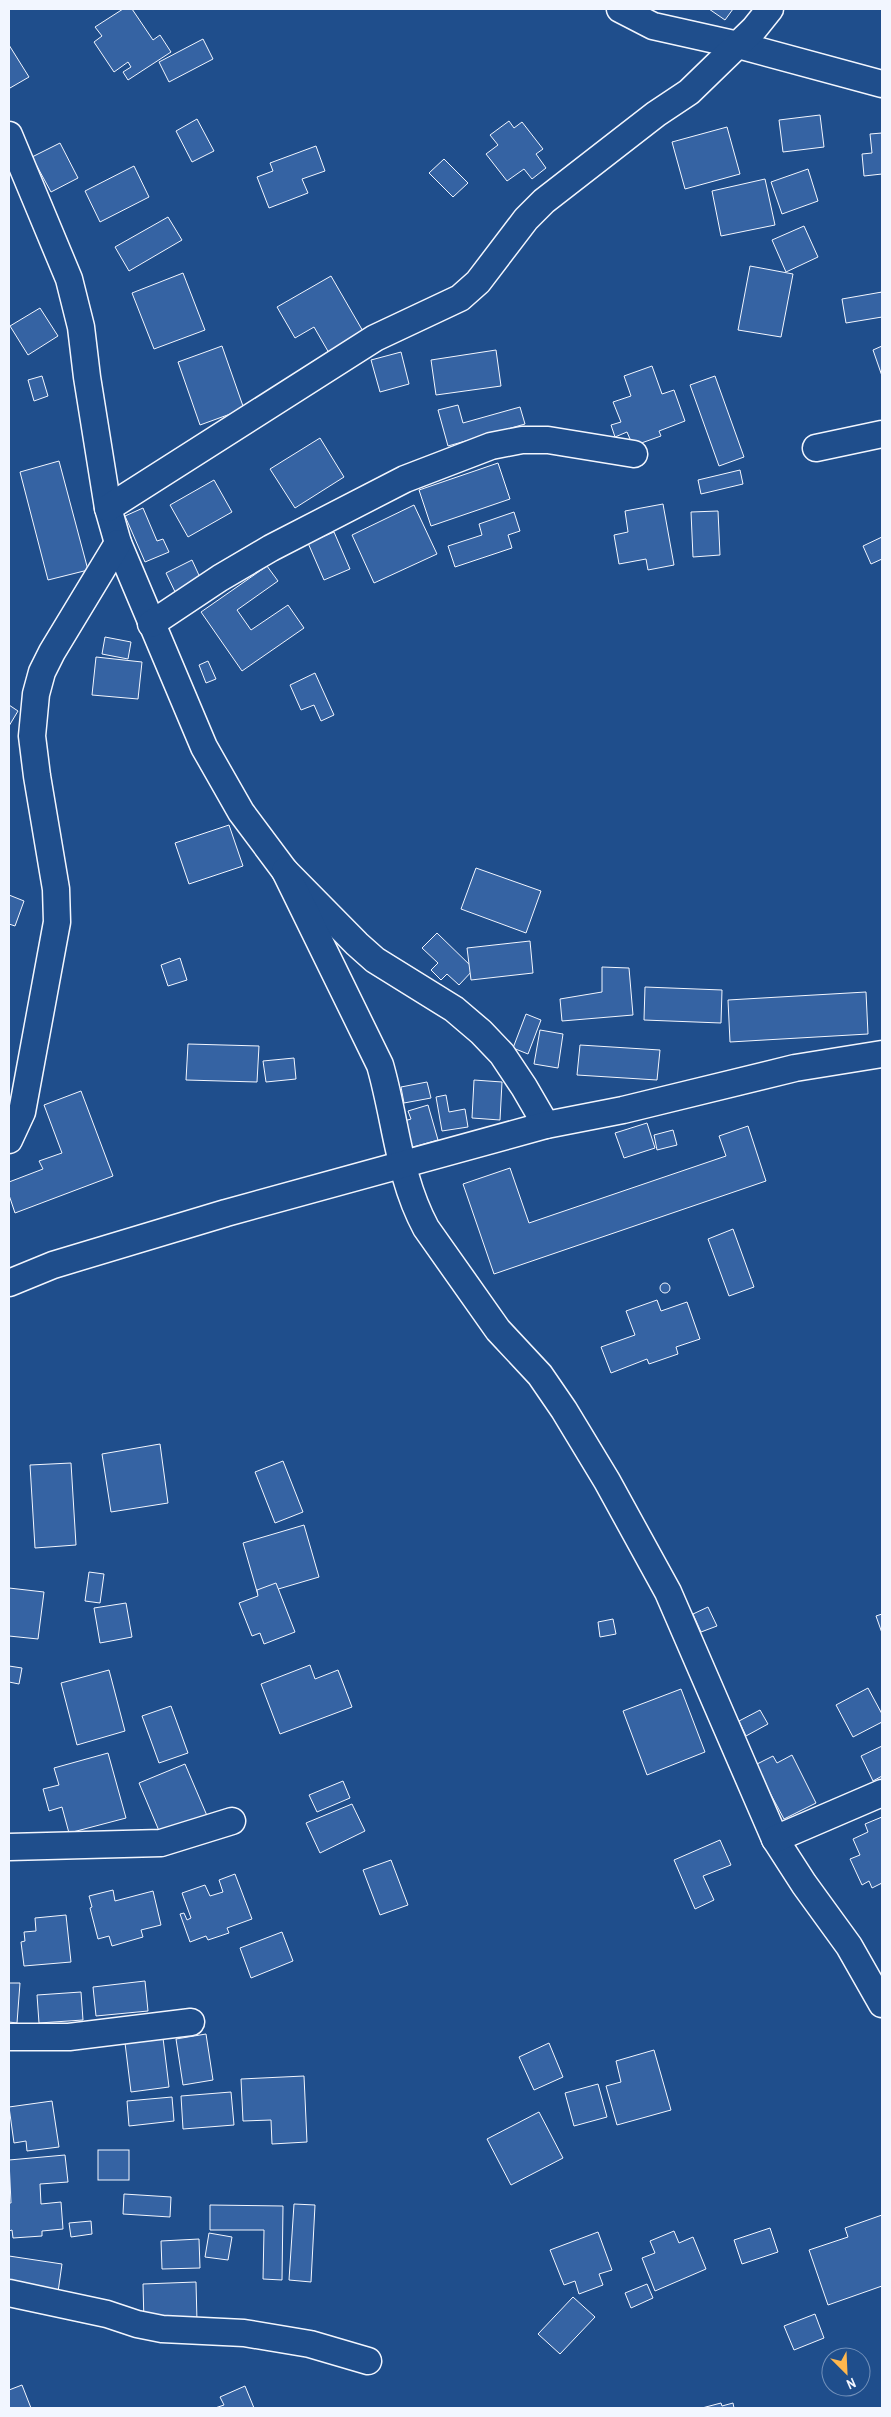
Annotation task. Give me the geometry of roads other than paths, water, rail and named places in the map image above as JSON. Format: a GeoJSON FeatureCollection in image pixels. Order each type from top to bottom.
{"type":"FeatureCollection","features":[{"type":"Feature","properties":{"kind":"street"},"geometry":{"type":"LineString","coordinates":[[620,9],[653,26],[738,45],[882,84]]}},
{"type":"Feature","properties":{"kind":"street"},"geometry":{"type":"LineString","coordinates":[[108,508],[375,338],[460,298],[478,282],[526,219],[544,201],[656,114],[689,92],[754,29],[770,9]]}},
{"type":"Feature","properties":{"kind":"street"},"geometry":{"type":"LineString","coordinates":[[9,135],[16,169],[69,279],[77,311],[108,508],[118,543],[204,747],[240,812],[285,871],[324,912],[375,960],[454,1009],[481,1032],[502,1054],[546,1125]]}},
{"type":"Feature","properties":{"kind":"street"},"geometry":{"type":"LineString","coordinates":[[816,448],[882,434]]}},
{"type":"Feature","properties":{"kind":"street"},"geometry":{"type":"LineString","coordinates":[[151,624],[220,578],[271,548],[405,479],[491,446],[522,440],[548,440],[634,454]]}},
{"type":"Feature","properties":{"kind":"street"},"geometry":{"type":"LineString","coordinates":[[9,1140],[22,1112],[57,922],[56,889],[32,736],[36,694],[42,672],[52,652],[118,543]]}},
{"type":"Feature","properties":{"kind":"street"},"geometry":{"type":"LineString","coordinates":[[285,871],[380,1065],[401,1165],[411,1196],[426,1228],[498,1330],[550,1389],[630,1521],[668,1592],[774,1840],[849,1946],[882,2004]]}},
{"type":"Feature","properties":{"kind":"street"},"geometry":{"type":"LineString","coordinates":[[9,1283],[53,1265],[226,1213],[546,1125],[623,1110],[795,1068],[882,1054]]}},
{"type":"Feature","properties":{"kind":"street"},"geometry":{"type":"LineString","coordinates":[[774,1840],[882,1793]]}},
{"type":"Feature","properties":{"kind":"street"},"geometry":{"type":"LineString","coordinates":[[9,1847],[161,1843],[232,1822]]}},
{"type":"Feature","properties":{"kind":"street"},"geometry":{"type":"LineString","coordinates":[[9,2036],[69,2037],[191,2022]]}},
{"type":"Feature","properties":{"kind":"street"},"geometry":{"type":"LineString","coordinates":[[9,2293],[162,2329],[244,2333],[310,2344],[368,2361]]}}]}
